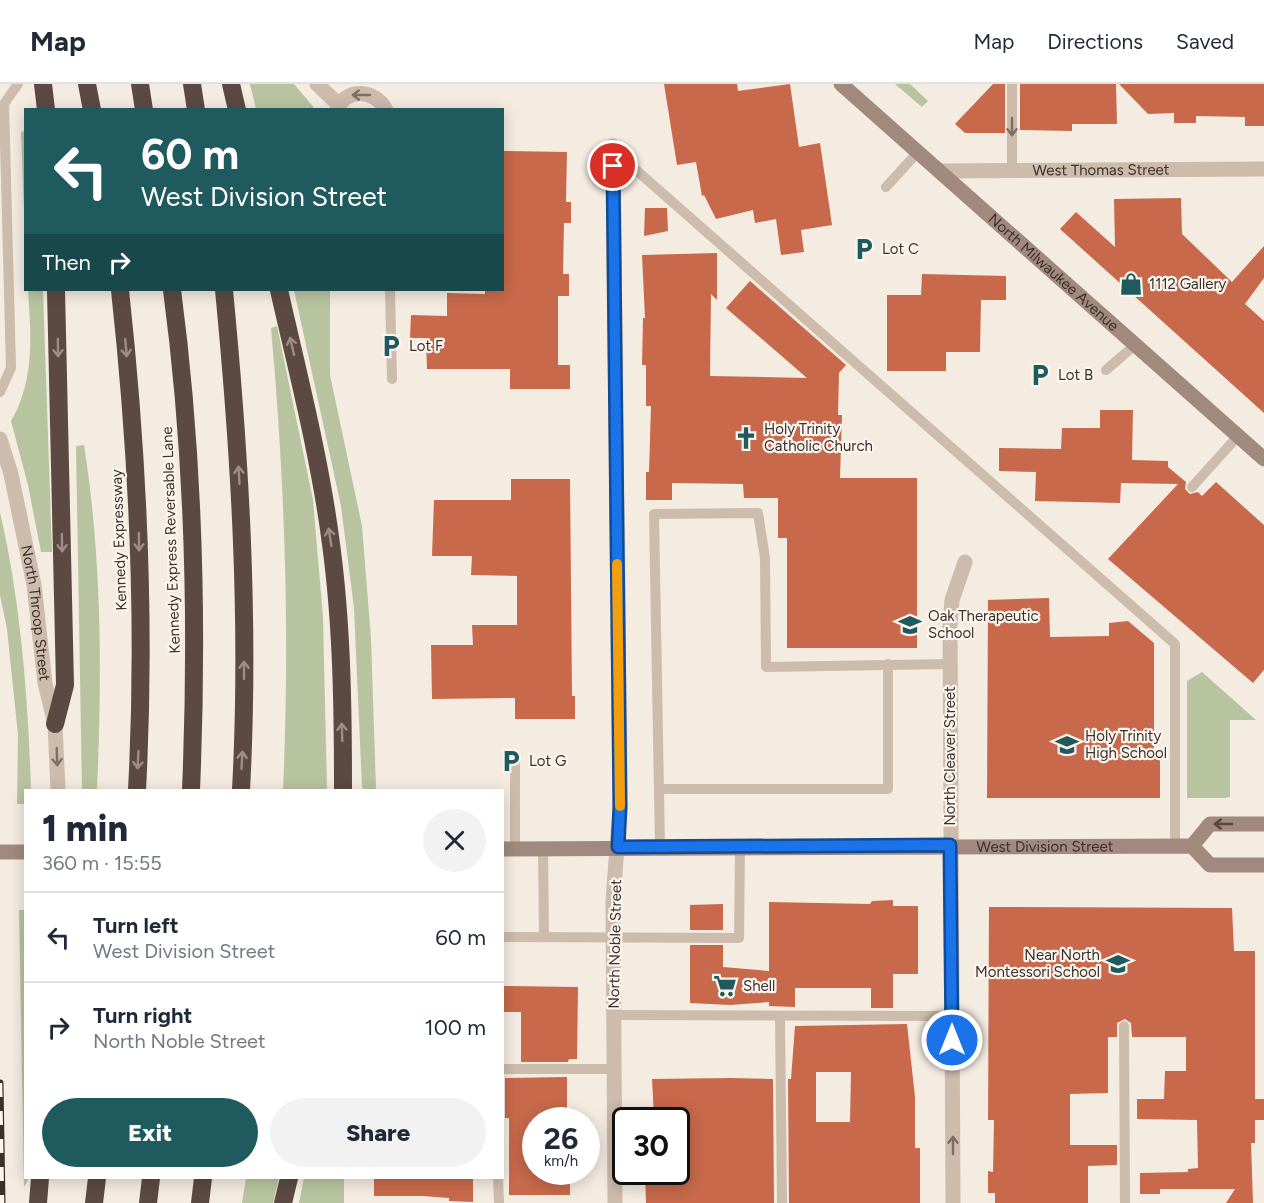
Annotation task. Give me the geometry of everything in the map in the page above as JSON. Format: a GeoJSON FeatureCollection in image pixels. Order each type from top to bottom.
{"type":"FeatureCollection","features":[{"type":"Feature","properties":{"kind":"highway"},"geometry":{"type":"LineString","coordinates":[[43,84],[46,108]]}},
{"type":"Feature","properties":{"kind":"highway"},"geometry":{"type":"LineString","coordinates":[[87,84],[92,108]]}},
{"type":"Feature","properties":{"kind":"highway"},"geometry":{"type":"LineString","coordinates":[[140,84],[144,108]]}},
{"type":"Feature","properties":{"kind":"highway"},"geometry":{"type":"LineString","coordinates":[[192,84],[196,108]]}},
{"type":"Feature","properties":{"kind":"highway"},"geometry":{"type":"LineString","coordinates":[[231,84],[237,108]]}},
{"type":"Feature","properties":{"kind":"highway"},"geometry":{"type":"LineString","coordinates":[[55,724],[65,685],[56,291]]}},
{"type":"Feature","properties":{"kind":"highway","name":"Kennedy Expressway"},"geometry":{"type":"LineString","coordinates":[[120,291],[137,486],[140,729],[137,789]]}},
{"type":"Feature","properties":{"kind":"highway","name":"Kennedy Express Reversable Lane"},"geometry":{"type":"LineString","coordinates":[[172,291],[190,497],[193,729],[190,789]]}},
{"type":"Feature","properties":{"kind":"highway"},"geometry":{"type":"LineString","coordinates":[[224,291],[242,517],[244,729],[241,789]]}},
{"type":"Feature","properties":{"kind":"highway"},"geometry":{"type":"LineString","coordinates":[[279,291],[319,468],[332,545],[337,610],[343,789]]}},
{"type":"Feature","properties":{"kind":"highway"},"geometry":{"type":"LineString","coordinates":[[38,1203],[40,1179]]}},
{"type":"Feature","properties":{"kind":"highway"},"geometry":{"type":"LineString","coordinates":[[94,1203],[97,1179]]}},
{"type":"Feature","properties":{"kind":"highway"},"geometry":{"type":"LineString","coordinates":[[148,1203],[151,1179]]}},
{"type":"Feature","properties":{"kind":"highway"},"geometry":{"type":"LineString","coordinates":[[200,1203],[203,1179]]}},
{"type":"Feature","properties":{"kind":"highway"},"geometry":{"type":"LineString","coordinates":[[283,1203],[289,1179]]}},
{"type":"Feature","properties":{"kind":"main road","name":"North Milwaukee Avenue"},"geometry":{"type":"LineString","coordinates":[[841,84],[1264,459]]}},
{"type":"Feature","properties":{"kind":"main road"},"geometry":{"type":"LineString","coordinates":[[1264,824],[1210,824],[1192,846],[1210,865],[1264,866]]}},
{"type":"Feature","properties":{"kind":"main road","name":"West Division Street"},"geometry":{"type":"LineString","coordinates":[[509,849],[950,845],[1192,846]]}},
{"type":"Feature","properties":{"kind":"main road"},"geometry":{"type":"LineString","coordinates":[[0,852],[24,852]]}},
{"type":"Feature","properties":{"kind":"street"},"geometry":{"type":"LineString","coordinates":[[317,84],[338,107],[345,98],[360,93],[377,98],[384,108]]}},
{"type":"Feature","properties":{"kind":"street","name":"North Noble Street"},"geometry":{"type":"LineString","coordinates":[[613,146],[620,807],[613,901],[615,1203]]}},
{"type":"Feature","properties":{"kind":"street","name":"West Thomas Street"},"geometry":{"type":"LineString","coordinates":[[939,171],[1264,169]]}},
{"type":"Feature","properties":{"kind":"street","name":"North Throop Street"},"geometry":{"type":"LineString","coordinates":[[0,439],[11,474],[34,585],[45,684],[55,724],[58,789]]}},
{"type":"Feature","properties":{"kind":"street","name":"North Cleaver Street"},"geometry":{"type":"LineString","coordinates":[[953,1203],[950,664],[952,600],[965,562]]}},
{"type":"Feature","properties":{"kind":"lane"},"geometry":{"type":"LineString","coordinates":[[0,392],[11,368],[4,104],[18,84]]}},
{"type":"Feature","properties":{"kind":"lane"},"geometry":{"type":"LineString","coordinates":[[1012,84],[1012,170]]}},
{"type":"Feature","properties":{"kind":"lane"},"geometry":{"type":"LineString","coordinates":[[613,146],[636,170],[1175,644],[1175,846]]}},
{"type":"Feature","properties":{"kind":"lane"},"geometry":{"type":"LineString","coordinates":[[886,187],[918,152]]}},
{"type":"Feature","properties":{"kind":"lane"},"geometry":{"type":"LineString","coordinates":[[390,291],[392,380]]}},
{"type":"Feature","properties":{"kind":"lane"},"geometry":{"type":"LineString","coordinates":[[1106,370],[1135,345]]}},
{"type":"Feature","properties":{"kind":"lane"},"geometry":{"type":"LineString","coordinates":[[1192,487],[1238,436]]}},
{"type":"Feature","properties":{"kind":"lane"},"geometry":{"type":"LineString","coordinates":[[660,847],[654,514],[758,513],[765,558],[766,667],[950,664]]}},
{"type":"Feature","properties":{"kind":"lane"},"geometry":{"type":"LineString","coordinates":[[659,789],[888,789],[888,664]]}},
{"type":"Feature","properties":{"kind":"lane"},"geometry":{"type":"LineString","coordinates":[[509,849],[515,759]]}},
{"type":"Feature","properties":{"kind":"lane"},"geometry":{"type":"LineString","coordinates":[[504,937],[739,938],[740,846]]}},
{"type":"Feature","properties":{"kind":"lane"},"geometry":{"type":"LineString","coordinates":[[543,848],[544,936]]}},
{"type":"Feature","properties":{"kind":"lane"},"geometry":{"type":"LineString","coordinates":[[614,1015],[952,1016]]}},
{"type":"Feature","properties":{"kind":"lane"},"geometry":{"type":"LineString","coordinates":[[780,1017],[782,1203]]}},
{"type":"Feature","properties":{"kind":"lane"},"geometry":{"type":"LineString","coordinates":[[1124,1026],[1125,1203]]}},
{"type":"Feature","properties":{"kind":"lane"},"geometry":{"type":"LineString","coordinates":[[504,1069],[614,1069]]}},
{"type":"Feature","properties":{"kind":"lane"},"geometry":{"type":"LineString","coordinates":[[498,1179],[499,1203]]}},
{"type":"Feature","properties":{"kind":"green space"},"geometry":{"type":"Polygon","coordinates":[[[250,84],[294,84],[314,108],[256,108],[250,84]]]}},
{"type":"Feature","properties":{"kind":"green space"},"geometry":{"type":"Polygon","coordinates":[[[895,84],[910,84],[928,101],[922,107],[895,84]]]}},
{"type":"Feature","properties":{"kind":"green space"},"geometry":{"type":"Polygon","coordinates":[[[24,131],[24,211],[21,132],[24,131]]]}},
{"type":"Feature","properties":{"kind":"green space"},"geometry":{"type":"Polygon","coordinates":[[[28,291],[43,291],[52,552],[41,552],[28,485],[11,421],[19,405],[28,373],[30,324],[28,291]]]}},
{"type":"Feature","properties":{"kind":"green space"},"geometry":{"type":"Polygon","coordinates":[[[294,291],[330,291],[330,375],[362,526],[371,638],[376,789],[362,787],[354,608],[341,506],[294,291]]]}},
{"type":"Feature","properties":{"kind":"green space"},"geometry":{"type":"Polygon","coordinates":[[[277,326],[313,500],[323,617],[327,789],[283,789],[286,674],[285,559],[280,444],[271,328],[277,326]]]}},
{"type":"Feature","properties":{"kind":"green space"},"geometry":{"type":"Polygon","coordinates":[[[84,445],[97,574],[100,660],[97,789],[82,789],[76,446],[84,445]]]}},
{"type":"Feature","properties":{"kind":"green space"},"geometry":{"type":"Polygon","coordinates":[[[0,512],[18,615],[28,720],[31,789],[24,789],[24,804],[17,804],[18,735],[7,629],[0,595],[0,512]]]}},
{"type":"Feature","properties":{"kind":"green space"},"geometry":{"type":"Polygon","coordinates":[[[1202,672],[1256,720],[1230,720],[1230,797],[1187,798],[1187,681],[1202,672]]]}},
{"type":"Feature","properties":{"kind":"green space"},"geometry":{"type":"Polygon","coordinates":[[[19,910],[24,910],[24,1179],[28,1179],[24,1187],[19,910]]]}},
{"type":"Feature","properties":{"kind":"green space"},"geometry":{"type":"Polygon","coordinates":[[[246,1179],[279,1179],[273,1203],[242,1203],[246,1179]]]}},
{"type":"Feature","properties":{"kind":"green space"},"geometry":{"type":"Polygon","coordinates":[[[304,1179],[344,1179],[344,1203],[299,1203],[304,1179]]]}},
{"type":"Feature","properties":{"kind":"building"},"geometry":{"type":"Polygon","coordinates":[[[664,84],[737,84],[738,91],[790,84],[799,147],[820,143],[832,225],[801,230],[804,252],[781,255],[776,219],[755,223],[753,210],[716,219],[704,195],[702,196],[696,162],[677,165],[664,84]]]}},
{"type":"Feature","properties":{"kind":"building"},"geometry":{"type":"Polygon","coordinates":[[[993,84],[1005,84],[1005,133],[965,133],[955,124],[993,84]]]}},
{"type":"Feature","properties":{"kind":"building"},"geometry":{"type":"Polygon","coordinates":[[[1020,84],[1116,84],[1117,124],[1072,124],[1072,131],[1020,130],[1020,84]]]}},
{"type":"Feature","properties":{"kind":"building"},"geometry":{"type":"Polygon","coordinates":[[[1119,84],[1264,84],[1264,126],[1245,126],[1245,117],[1196,116],[1196,123],[1174,123],[1174,113],[1148,114],[1119,84]]]}},
{"type":"Feature","properties":{"kind":"building"},"geometry":{"type":"Polygon","coordinates":[[[504,151],[567,152],[566,202],[571,202],[571,223],[564,223],[563,274],[569,274],[569,296],[558,296],[558,365],[570,365],[570,389],[510,389],[510,369],[427,369],[426,338],[410,338],[411,315],[447,316],[447,293],[485,294],[485,291],[504,291],[504,151]]]}},
{"type":"Feature","properties":{"kind":"building"},"geometry":{"type":"Polygon","coordinates":[[[1181,198],[1182,234],[1232,282],[1264,246],[1264,278],[1245,304],[1264,321],[1264,413],[1060,229],[1076,212],[1115,247],[1114,199],[1181,198]]]}},
{"type":"Feature","properties":{"kind":"building"},"geometry":{"type":"Polygon","coordinates":[[[645,208],[667,208],[668,231],[644,236],[645,208]]]}},
{"type":"Feature","properties":{"kind":"building"},"geometry":{"type":"Polygon","coordinates":[[[717,253],[717,300],[711,294],[710,376],[807,378],[726,308],[750,281],[846,365],[839,373],[838,415],[842,415],[840,478],[917,478],[917,648],[787,648],[787,538],[778,538],[778,498],[744,498],[743,484],[672,483],[672,500],[646,500],[651,406],[646,406],[646,365],[642,365],[643,318],[645,318],[642,255],[717,253]]]}},
{"type":"Feature","properties":{"kind":"building"},"geometry":{"type":"Polygon","coordinates":[[[922,274],[1006,276],[1006,300],[981,300],[980,352],[946,352],[946,371],[887,371],[887,295],[921,295],[922,274]]]}},
{"type":"Feature","properties":{"kind":"building"},"geometry":{"type":"Polygon","coordinates":[[[1100,410],[1133,410],[1132,460],[1168,461],[1168,467],[1186,482],[1185,489],[1190,494],[1198,492],[1202,496],[1216,482],[1264,525],[1264,670],[1253,683],[1108,559],[1178,484],[1121,483],[1120,503],[1035,501],[1036,472],[999,471],[999,448],[1061,449],[1062,428],[1100,428],[1100,410]]]}},
{"type":"Feature","properties":{"kind":"building"},"geometry":{"type":"Polygon","coordinates":[[[511,479],[570,479],[572,696],[575,696],[575,719],[515,719],[515,698],[432,699],[431,645],[473,645],[472,625],[517,625],[517,576],[471,575],[472,556],[432,556],[434,500],[511,500],[511,479]]]}},
{"type":"Feature","properties":{"kind":"building"},"geometry":{"type":"Polygon","coordinates":[[[1049,598],[1050,637],[1109,636],[1109,623],[1128,621],[1154,643],[1154,758],[1160,757],[1160,798],[987,798],[988,600],[1049,598]]]}},
{"type":"Feature","properties":{"kind":"building"},"geometry":{"type":"Polygon","coordinates":[[[893,900],[893,906],[918,906],[918,974],[893,974],[893,1008],[871,1008],[871,988],[795,988],[795,1007],[769,1006],[769,1002],[730,1005],[690,1003],[690,945],[723,945],[723,967],[769,971],[769,902],[870,904],[872,901],[893,900]]]}},
{"type":"Feature","properties":{"kind":"building"},"geometry":{"type":"Polygon","coordinates":[[[723,904],[723,930],[690,930],[690,905],[723,904]]]}},
{"type":"Feature","properties":{"kind":"building","name":"Near North Montessori School"},"geometry":{"type":"Polygon","coordinates":[[[989,907],[1232,908],[1234,951],[1255,951],[1255,1099],[1264,1099],[1264,1120],[1255,1120],[1255,1143],[1251,1143],[1253,1203],[1226,1203],[1235,1189],[1160,1189],[1160,1194],[1140,1194],[1140,1173],[1188,1172],[1188,1169],[1198,1168],[1197,1120],[1137,1119],[1137,1099],[1164,1099],[1165,1071],[1186,1071],[1186,1037],[1132,1037],[1131,1023],[1125,1019],[1117,1023],[1117,1037],[1108,1037],[1108,1093],[1070,1094],[1070,1145],[1117,1145],[1117,1165],[1088,1166],[1088,1203],[995,1203],[995,1193],[988,1193],[988,1171],[993,1172],[994,1120],[988,1120],[989,907]]]}},
{"type":"Feature","properties":{"kind":"building"},"geometry":{"type":"Polygon","coordinates":[[[504,986],[578,987],[577,1059],[569,1059],[568,1062],[521,1062],[521,1012],[504,1012],[504,986]]]}},
{"type":"Feature","properties":{"kind":"building"},"geometry":{"type":"Polygon","coordinates":[[[907,1024],[915,1097],[915,1148],[920,1148],[920,1203],[789,1203],[788,1079],[791,1079],[795,1026],[907,1024]],[[816,1072],[816,1122],[850,1122],[851,1072],[816,1072]]]}},
{"type":"Feature","properties":{"kind":"building"},"geometry":{"type":"Polygon","coordinates":[[[567,1077],[567,1107],[522,1107],[522,1185],[570,1185],[570,1195],[509,1195],[509,1118],[505,1118],[505,1078],[567,1077]]]}},
{"type":"Feature","properties":{"kind":"building"},"geometry":{"type":"Polygon","coordinates":[[[652,1079],[773,1079],[774,1203],[646,1203],[645,1185],[690,1185],[690,1107],[653,1107],[652,1079]]]}},
{"type":"Feature","properties":{"kind":"building"},"geometry":{"type":"Polygon","coordinates":[[[374,1179],[473,1179],[473,1202],[449,1201],[449,1198],[423,1196],[374,1196],[374,1179]]]}},
{"type":"Feature","properties":{"kind":"railway"},"geometry":{"type":"LineString","coordinates":[[0,1083],[2,1203]]}},
{"type":"Feature","properties":{"kind":"slow traffic"},"geometry":{"type":"LineString","coordinates":[[617,564],[620,806]]}},
{"type":"Feature","properties":{"kind":"place","name":"Lot C"},"geometry":{"type":"Point","coordinates":[864,249]}},
{"type":"Feature","properties":{"kind":"place","name":"1112 Gallery"},"geometry":{"type":"Point","coordinates":[1131,284]}},
{"type":"Feature","properties":{"kind":"place","name":"Lot F"},"geometry":{"type":"Point","coordinates":[391,346]}},
{"type":"Feature","properties":{"kind":"place","name":"Lot B"},"geometry":{"type":"Point","coordinates":[1040,375]}},
{"type":"Feature","properties":{"kind":"place","name":"Holy Trinity Catholic Church"},"geometry":{"type":"Point","coordinates":[746,438]}},
{"type":"Feature","properties":{"kind":"place","name":"Oak Therapeutic School"},"geometry":{"type":"Point","coordinates":[910,625]}},
{"type":"Feature","properties":{"kind":"place","name":"Holy Trinity High School"},"geometry":{"type":"Point","coordinates":[1067,745]}},
{"type":"Feature","properties":{"kind":"place","name":"Lot G"},"geometry":{"type":"Point","coordinates":[511,761]}},
{"type":"Feature","properties":{"kind":"place","name":"Near North Montessori School"},"geometry":{"type":"Point","coordinates":[1118,964]}},
{"type":"Feature","properties":{"kind":"place","name":"Shell"},"geometry":{"type":"Point","coordinates":[725,986]}},
{"type":"Feature","properties":{"kind":"route"},"geometry":{"type":"LineString","coordinates":[[613,166],[620,807],[618,847],[950,845],[952,1040]]}}]}
